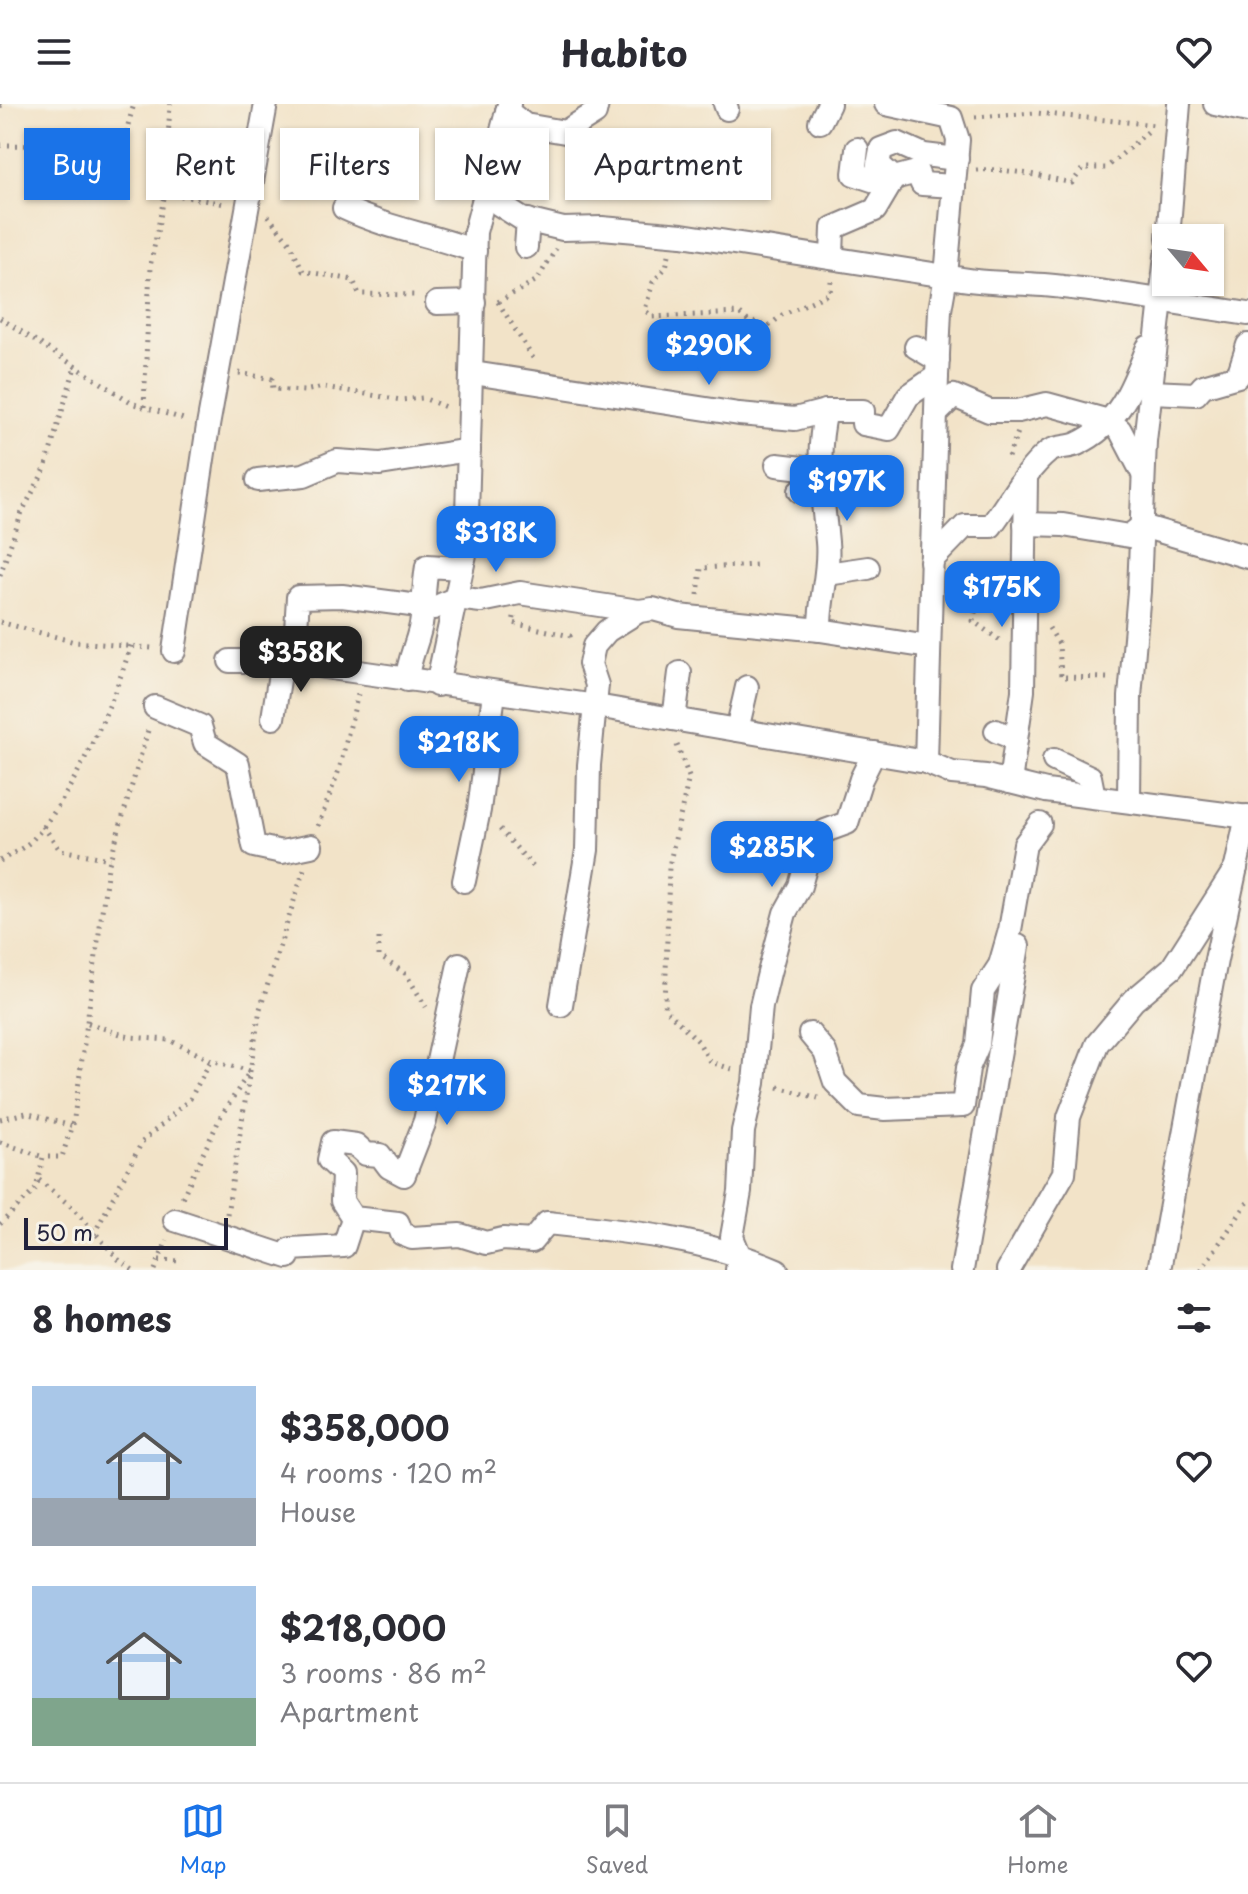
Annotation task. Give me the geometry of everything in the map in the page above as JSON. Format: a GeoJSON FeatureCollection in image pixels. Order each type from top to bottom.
{"type":"FeatureCollection","features":[{"type":"Feature","properties":{"kind":"street"},"geometry":{"type":"LineString","coordinates":[[174,651],[208,426],[266,104]]}},
{"type":"Feature","properties":{"kind":"street"},"geometry":{"type":"LineString","coordinates":[[508,108],[525,125],[565,132],[595,113],[597,104]]}},
{"type":"Feature","properties":{"kind":"street"},"geometry":{"type":"LineString","coordinates":[[886,104],[952,111],[958,140],[937,368],[926,762]]}},
{"type":"Feature","properties":{"kind":"street"},"geometry":{"type":"LineString","coordinates":[[1168,224],[1166,126],[1179,104]]}},
{"type":"Feature","properties":{"kind":"street"},"geometry":{"type":"LineString","coordinates":[[1215,104],[1248,111]]}},
{"type":"Feature","properties":{"kind":"street"},"geometry":{"type":"LineString","coordinates":[[503,128],[508,108]]}},
{"type":"Feature","properties":{"kind":"street"},"geometry":{"type":"LineString","coordinates":[[832,256],[833,228],[875,210],[886,171],[881,149],[897,143],[956,172]]}},
{"type":"Feature","properties":{"kind":"street"},"geometry":{"type":"LineString","coordinates":[[857,149],[854,174],[875,181],[886,171],[917,172],[922,184],[956,172]]}},
{"type":"Feature","properties":{"kind":"street"},"geometry":{"type":"LineString","coordinates":[[437,685],[462,568],[473,373],[475,232],[484,200]]}},
{"type":"Feature","properties":{"kind":"street"},"geometry":{"type":"LineString","coordinates":[[496,200],[528,220],[563,229],[682,235],[832,256],[977,283],[1023,282],[1124,293],[1162,307],[1248,314]]}},
{"type":"Feature","properties":{"kind":"street"},"geometry":{"type":"LineString","coordinates":[[344,208],[382,226],[439,238],[475,251]]}},
{"type":"Feature","properties":{"kind":"street"},"geometry":{"type":"LineString","coordinates":[[526,247],[528,220]]}},
{"type":"Feature","properties":{"kind":"street"},"geometry":{"type":"LineString","coordinates":[[1129,801],[1132,677],[1144,475],[1163,296]]}},
{"type":"Feature","properties":{"kind":"street"},"geometry":{"type":"LineString","coordinates":[[437,303],[474,298]]}},
{"type":"Feature","properties":{"kind":"street"},"geometry":{"type":"LineString","coordinates":[[931,561],[965,526],[991,526],[1051,449],[1077,444],[1109,421],[1128,399],[1162,307]]}},
{"type":"Feature","properties":{"kind":"street"},"geometry":{"type":"LineString","coordinates":[[1151,392],[1196,394],[1203,386],[1238,376],[1248,345]]}},
{"type":"Feature","properties":{"kind":"street"},"geometry":{"type":"LineString","coordinates":[[916,347],[937,368]]}},
{"type":"Feature","properties":{"kind":"street"},"geometry":{"type":"LineString","coordinates":[[473,373],[739,414],[795,419],[826,411],[863,411],[863,424],[889,429],[908,396],[937,368]]}},
{"type":"Feature","properties":{"kind":"street"},"geometry":{"type":"LineString","coordinates":[[936,414],[954,396],[989,411],[1018,411],[1047,404],[1109,421],[1120,430],[1144,475]]}},
{"type":"Feature","properties":{"kind":"street"},"geometry":{"type":"LineString","coordinates":[[820,630],[820,604],[827,574],[814,482],[826,411]]}},
{"type":"Feature","properties":{"kind":"street"},"geometry":{"type":"LineString","coordinates":[[258,480],[304,475],[337,461],[380,464],[469,450]]}},
{"type":"Feature","properties":{"kind":"street"},"geometry":{"type":"LineString","coordinates":[[777,465],[814,482]]}},
{"type":"Feature","properties":{"kind":"street"},"geometry":{"type":"LineString","coordinates":[[1010,782],[1006,735],[1025,643],[1026,478]]}},
{"type":"Feature","properties":{"kind":"street"},"geometry":{"type":"LineString","coordinates":[[1025,524],[1063,525],[1129,536],[1142,526]]}},
{"type":"Feature","properties":{"kind":"street"},"geometry":{"type":"LineString","coordinates":[[1142,526],[1248,557]]}},
{"type":"Feature","properties":{"kind":"street"},"geometry":{"type":"LineString","coordinates":[[407,680],[408,662],[423,616],[421,606],[427,566],[462,568]]}},
{"type":"Feature","properties":{"kind":"street"},"geometry":{"type":"LineString","coordinates":[[827,574],[868,568]]}},
{"type":"Feature","properties":{"kind":"street"},"geometry":{"type":"LineString","coordinates":[[273,718],[288,662],[298,597],[342,596],[434,608],[456,598],[481,601],[520,593],[561,601],[602,602],[639,611],[653,609],[820,630],[929,647]]}},
{"type":"Feature","properties":{"kind":"street"},"geometry":{"type":"LineString","coordinates":[[561,1005],[587,850],[589,765],[597,685],[592,677],[594,646],[607,631],[639,611]]}},
{"type":"Feature","properties":{"kind":"street"},"geometry":{"type":"LineString","coordinates":[[230,661],[288,662],[596,706],[926,762],[952,773],[1046,791],[1248,816],[1159,1270]]}},
{"type":"Feature","properties":{"kind":"street"},"geometry":{"type":"LineString","coordinates":[[674,719],[680,673]]}},
{"type":"Feature","properties":{"kind":"street"},"geometry":{"type":"LineString","coordinates":[[737,730],[747,687]]}},
{"type":"Feature","properties":{"kind":"street"},"geometry":{"type":"LineString","coordinates":[[464,881],[479,810],[494,693]]}},
{"type":"Feature","properties":{"kind":"street"},"geometry":{"type":"LineString","coordinates":[[155,707],[200,726],[205,743],[238,764],[254,846],[282,852],[311,846]]}},
{"type":"Feature","properties":{"kind":"street"},"geometry":{"type":"LineString","coordinates":[[738,1262],[732,1237],[740,1192],[743,1131],[754,1083],[761,1006],[785,913],[800,886],[810,850],[825,831],[847,823],[861,779],[874,753]]}},
{"type":"Feature","properties":{"kind":"street"},"geometry":{"type":"LineString","coordinates":[[1054,760],[1090,777],[1094,797]]}},
{"type":"Feature","properties":{"kind":"street"},"geometry":{"type":"LineString","coordinates":[[962,1270],[1046,791]]}},
{"type":"Feature","properties":{"kind":"street"},"geometry":{"type":"LineString","coordinates":[[810,1034],[825,1052],[835,1082],[859,1106],[885,1109],[963,1106],[968,1068],[978,1045],[983,991],[1000,965],[1010,930],[1025,844],[1040,824]]}},
{"type":"Feature","properties":{"kind":"street"},"geometry":{"type":"LineString","coordinates":[[1008,1270],[1064,1173],[1069,1117],[1097,1044],[1134,1000],[1172,968],[1236,868]]}},
{"type":"Feature","properties":{"kind":"street"},"geometry":{"type":"LineString","coordinates":[[353,1218],[342,1201],[343,1173],[329,1160],[333,1142],[356,1145],[366,1154],[380,1155],[389,1167],[404,1175],[425,1121],[459,964]]}},
{"type":"Feature","properties":{"kind":"street"},"geometry":{"type":"LineString","coordinates":[[175,1220],[288,1257],[291,1249],[344,1246],[353,1218]]}},
{"type":"Feature","properties":{"kind":"street"},"geometry":{"type":"LineString","coordinates":[[353,1218],[398,1223],[402,1234],[412,1238],[460,1235],[486,1243],[503,1239],[532,1241],[547,1223],[630,1231],[777,1270]]}},
{"type":"Feature","properties":{"kind":"path"},"geometry":{"type":"LineString","coordinates":[[0,145],[122,146],[134,104]]}},
{"type":"Feature","properties":{"kind":"path"},"geometry":{"type":"LineString","coordinates":[[169,128],[170,104]]}},
{"type":"Feature","properties":{"kind":"path"},"geometry":{"type":"LineString","coordinates":[[1030,104],[1036,113]]}},
{"type":"Feature","properties":{"kind":"path"},"geometry":{"type":"LineString","coordinates":[[952,111],[1036,113],[1166,126]]}},
{"type":"Feature","properties":{"kind":"path"},"geometry":{"type":"LineString","coordinates":[[956,172],[1000,169],[1016,175],[1033,174],[1072,183],[1083,168],[1106,168],[1166,126]]}},
{"type":"Feature","properties":{"kind":"path"},"geometry":{"type":"LineString","coordinates":[[144,407],[150,267],[164,200]]}},
{"type":"Feature","properties":{"kind":"path"},"geometry":{"type":"LineString","coordinates":[[209,200],[261,210],[278,226],[303,271],[353,280],[359,294],[419,295],[437,303]]}},
{"type":"Feature","properties":{"kind":"path"},"geometry":{"type":"LineString","coordinates":[[682,235],[670,247],[666,267],[653,282],[645,310],[652,317],[739,313],[748,321],[769,326],[782,315],[830,293],[832,256]]}},
{"type":"Feature","properties":{"kind":"path"},"geometry":{"type":"LineString","coordinates":[[474,298],[498,302],[518,330],[533,359],[535,384]]}},
{"type":"Feature","properties":{"kind":"path"},"geometry":{"type":"LineString","coordinates":[[0,318],[144,407],[208,426]]}},
{"type":"Feature","properties":{"kind":"path"},"geometry":{"type":"LineString","coordinates":[[0,575],[22,512],[45,469],[75,367]]}},
{"type":"Feature","properties":{"kind":"path"},"geometry":{"type":"LineString","coordinates":[[218,370],[272,379],[273,389],[304,391],[324,387],[401,400],[423,398],[440,408],[471,408]]}},
{"type":"Feature","properties":{"kind":"path"},"geometry":{"type":"LineString","coordinates":[[695,616],[701,568],[757,565]]}},
{"type":"Feature","properties":{"kind":"path"},"geometry":{"type":"LineString","coordinates":[[520,593],[513,623],[570,636],[573,652],[592,659]]}},
{"type":"Feature","properties":{"kind":"path"},"geometry":{"type":"LineString","coordinates":[[1025,643],[997,640],[973,621],[979,596],[1025,614],[1050,629],[1059,644],[1061,677],[1132,677]]}},
{"type":"Feature","properties":{"kind":"path"},"geometry":{"type":"LineString","coordinates":[[0,622],[75,642],[128,644],[119,687],[64,796],[34,839],[0,861]]}},
{"type":"Feature","properties":{"kind":"path"},"geometry":{"type":"LineString","coordinates":[[223,1236],[260,1009],[311,846],[339,770],[363,673]]}},
{"type":"Feature","properties":{"kind":"path"},"geometry":{"type":"LineString","coordinates":[[0,1142],[43,1157],[62,1157],[81,1087],[110,859],[155,707]]}},
{"type":"Feature","properties":{"kind":"path"},"geometry":{"type":"LineString","coordinates":[[674,719],[677,746],[689,777],[669,866],[665,1009],[698,1041],[710,1062],[731,1068],[754,1083],[859,1106]]}},
{"type":"Feature","properties":{"kind":"path"},"geometry":{"type":"LineString","coordinates":[[479,810],[534,868]]}},
{"type":"Feature","properties":{"kind":"path"},"geometry":{"type":"LineString","coordinates":[[43,826],[60,850],[110,859]]}},
{"type":"Feature","properties":{"kind":"path"},"geometry":{"type":"LineString","coordinates":[[379,938],[379,956],[406,974],[430,1012],[448,1025]]}},
{"type":"Feature","properties":{"kind":"path"},"geometry":{"type":"LineString","coordinates":[[88,1023],[129,1037],[169,1040],[211,1060],[250,1071]]}},
{"type":"Feature","properties":{"kind":"path"},"geometry":{"type":"LineString","coordinates":[[94,1234],[142,1142],[190,1099],[211,1060]]}},
{"type":"Feature","properties":{"kind":"path"},"geometry":{"type":"LineString","coordinates":[[155,1270],[192,1173],[221,1116],[250,1071]]}},
{"type":"Feature","properties":{"kind":"path"},"geometry":{"type":"LineString","coordinates":[[0,1119],[26,1113],[71,1126]]}},
{"type":"Feature","properties":{"kind":"path"},"geometry":{"type":"LineString","coordinates":[[0,1224],[10,1211],[26,1202],[38,1179],[43,1157]]}},
{"type":"Feature","properties":{"kind":"path"},"geometry":{"type":"LineString","coordinates":[[38,1179],[73,1208],[94,1234],[133,1270]]}},
{"type":"Feature","properties":{"kind":"path"},"geometry":{"type":"LineString","coordinates":[[1201,1270],[1226,1239],[1248,1202]]}},
{"type":"Feature","properties":{"kind":"path"},"geometry":{"type":"LineString","coordinates":[[159,1260],[183,1261]]}}]}
